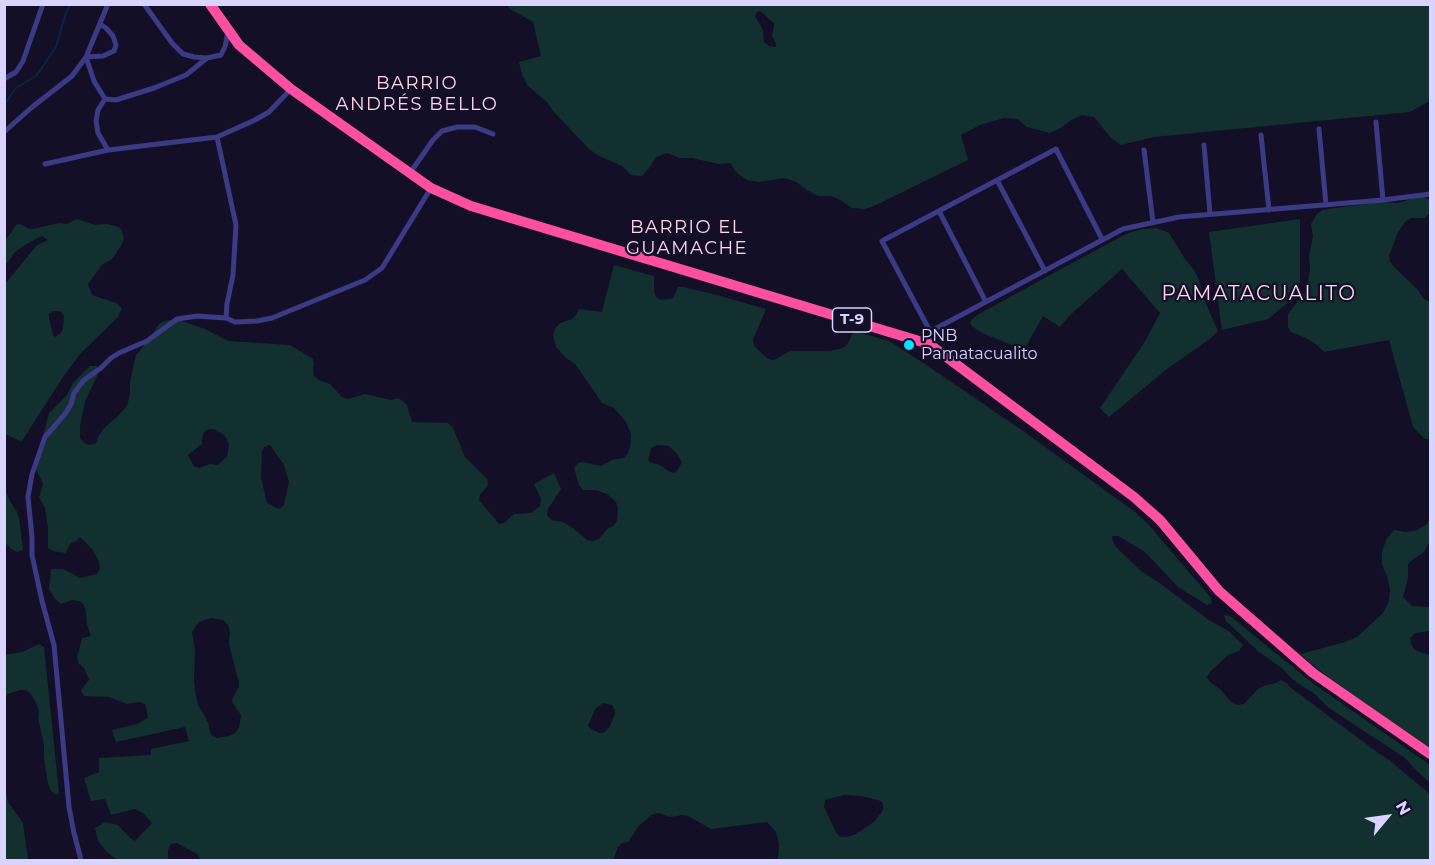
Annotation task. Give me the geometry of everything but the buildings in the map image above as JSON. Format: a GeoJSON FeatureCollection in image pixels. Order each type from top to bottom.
{"type":"FeatureCollection","features":[{"type":"Feature","properties":{"kind":"highway","name":"T-9"},"geometry":{"type":"LineString","coordinates":[[210,4],[239,45],[291,88],[431,188],[471,206],[930,339],[1134,497],[1160,520],[1219,591],[1313,673],[1431,754]]}},
{"type":"Feature","properties":{"kind":"street"},"geometry":{"type":"LineString","coordinates":[[4,80],[16,72],[23,61],[43,4]]}},
{"type":"Feature","properties":{"kind":"street"},"geometry":{"type":"LineString","coordinates":[[4,132],[72,76],[86,57],[108,4]]}},
{"type":"Feature","properties":{"kind":"street"},"geometry":{"type":"LineString","coordinates":[[144,4],[172,43],[183,54],[207,58],[221,55],[228,30]]}},
{"type":"Feature","properties":{"kind":"street"},"geometry":{"type":"LineString","coordinates":[[86,57],[103,56],[114,51],[116,45],[113,36],[100,24]]}},
{"type":"Feature","properties":{"kind":"street"},"geometry":{"type":"LineString","coordinates":[[86,57],[94,81],[105,99]]}},
{"type":"Feature","properties":{"kind":"street"},"geometry":{"type":"LineString","coordinates":[[105,99],[116,100],[154,88],[186,75],[207,58]]}},
{"type":"Feature","properties":{"kind":"street"},"geometry":{"type":"LineString","coordinates":[[45,164],[108,150],[217,137],[269,112],[291,88]]}},
{"type":"Feature","properties":{"kind":"street"},"geometry":{"type":"LineString","coordinates":[[105,99],[98,110],[96,121],[98,134],[108,150]]}},
{"type":"Feature","properties":{"kind":"street"},"geometry":{"type":"LineString","coordinates":[[1376,122],[1383,201]]}},
{"type":"Feature","properties":{"kind":"street"},"geometry":{"type":"LineString","coordinates":[[410,173],[442,131],[457,127],[476,127],[494,134]]}},
{"type":"Feature","properties":{"kind":"street"},"geometry":{"type":"LineString","coordinates":[[1319,129],[1326,205]]}},
{"type":"Feature","properties":{"kind":"street"},"geometry":{"type":"LineString","coordinates":[[1261,135],[1269,210]]}},
{"type":"Feature","properties":{"kind":"street"},"geometry":{"type":"LineString","coordinates":[[217,137],[236,225],[233,275],[226,318]]}},
{"type":"Feature","properties":{"kind":"street"},"geometry":{"type":"LineString","coordinates":[[1204,145],[1210,214]]}},
{"type":"Feature","properties":{"kind":"street"},"geometry":{"type":"LineString","coordinates":[[930,339],[882,241],[1056,149],[1102,240]]}},
{"type":"Feature","properties":{"kind":"street"},"geometry":{"type":"LineString","coordinates":[[1144,150],[1153,222]]}},
{"type":"Feature","properties":{"kind":"street"},"geometry":{"type":"LineString","coordinates":[[997,180],[1045,271]]}},
{"type":"Feature","properties":{"kind":"street"},"geometry":{"type":"LineString","coordinates":[[81,861],[69,807],[54,645],[32,555],[28,497],[32,474],[45,437],[65,414],[74,393],[84,380],[111,358],[147,341],[177,319],[197,316],[226,318],[235,322],[272,318],[333,294],[374,274],[382,268],[431,188]]}},
{"type":"Feature","properties":{"kind":"street"},"geometry":{"type":"LineString","coordinates":[[930,339],[933,330],[1123,229],[1179,217],[1383,201],[1431,194]]}},
{"type":"Feature","properties":{"kind":"street"},"geometry":{"type":"LineString","coordinates":[[939,211],[986,302]]}},
{"type":"Feature","properties":{"kind":"green space"},"geometry":{"type":"Polygon","coordinates":[[[507,5],[1430,5],[1430,101],[1410,112],[1154,137],[1121,145],[1111,138],[1094,117],[1082,115],[1050,133],[1027,127],[1017,119],[1004,118],[980,125],[961,135],[968,160],[876,205],[865,209],[852,208],[831,196],[818,196],[785,178],[759,182],[747,180],[737,173],[730,163],[718,164],[692,158],[679,158],[667,153],[656,157],[642,176],[631,175],[622,166],[589,149],[547,102],[528,86],[519,62],[541,56],[533,22],[507,5]],[[760,11],[755,16],[763,30],[764,42],[776,47],[772,36],[774,23],[760,11]]]}},
{"type":"Feature","properties":{"kind":"green space"},"geometry":{"type":"Polygon","coordinates":[[[1421,196],[1430,201],[1429,214],[1424,218],[1411,218],[1405,222],[1398,232],[1389,256],[1394,267],[1424,299],[1430,302],[1430,439],[1425,439],[1413,427],[1389,340],[1324,352],[1316,344],[1291,332],[1288,327],[1288,314],[1307,289],[1313,237],[1311,224],[1317,214],[1322,210],[1381,202],[1398,203],[1421,196]]]}},
{"type":"Feature","properties":{"kind":"green space"},"geometry":{"type":"Polygon","coordinates":[[[77,219],[95,225],[107,224],[119,227],[122,231],[124,238],[122,244],[112,259],[102,265],[88,284],[92,295],[116,303],[122,308],[118,317],[80,354],[22,441],[5,434],[5,284],[37,245],[48,240],[42,236],[25,245],[15,252],[5,266],[5,241],[17,224],[33,229],[59,223],[66,224],[77,219]],[[53,311],[49,314],[55,337],[63,329],[64,316],[60,311],[53,311]]]}},
{"type":"Feature","properties":{"kind":"green space"},"geometry":{"type":"Polygon","coordinates":[[[1300,219],[1300,282],[1291,300],[1268,319],[1222,330],[1209,232],[1300,219]]]}},
{"type":"Feature","properties":{"kind":"green space"},"geometry":{"type":"Polygon","coordinates":[[[1157,228],[1169,233],[1194,270],[1218,331],[1109,417],[1100,408],[1144,343],[1160,313],[1122,269],[1069,316],[1060,327],[1043,316],[1024,350],[982,333],[970,324],[972,319],[979,314],[1128,233],[1157,228]]]}},
{"type":"Feature","properties":{"kind":"green space"},"geometry":{"type":"Polygon","coordinates":[[[614,265],[654,276],[654,291],[656,297],[661,300],[673,298],[678,287],[684,287],[766,309],[753,340],[754,346],[768,359],[774,360],[790,351],[830,351],[842,348],[847,345],[852,334],[858,332],[889,341],[925,364],[1026,433],[1135,512],[1149,525],[1211,598],[1212,603],[1207,605],[1178,587],[1145,552],[1118,536],[1112,536],[1113,542],[1141,571],[1209,620],[1230,632],[1243,645],[1239,651],[1228,655],[1207,677],[1232,703],[1244,704],[1258,689],[1281,680],[1389,760],[1430,794],[1430,860],[778,860],[779,844],[776,832],[767,822],[711,829],[688,816],[670,817],[658,813],[651,815],[638,827],[628,842],[618,847],[614,860],[201,860],[197,854],[177,843],[171,844],[168,850],[168,860],[117,860],[106,851],[98,841],[95,828],[105,822],[118,825],[135,841],[152,823],[143,813],[135,809],[111,815],[105,799],[91,801],[84,778],[99,772],[99,758],[151,755],[151,749],[189,741],[185,727],[116,742],[112,730],[137,724],[148,718],[145,704],[139,702],[127,704],[109,697],[84,696],[81,690],[89,680],[77,657],[82,638],[91,636],[86,611],[84,605],[79,601],[72,600],[61,604],[56,600],[49,589],[51,569],[63,569],[80,578],[97,574],[100,568],[99,562],[93,550],[80,537],[71,543],[65,553],[48,548],[45,508],[39,497],[43,484],[35,467],[49,413],[67,395],[73,383],[90,366],[97,366],[99,372],[85,401],[80,426],[80,438],[84,443],[90,445],[96,443],[105,427],[127,406],[136,355],[159,324],[164,321],[176,319],[205,329],[228,341],[290,345],[313,359],[314,376],[330,384],[342,397],[348,399],[365,394],[391,400],[398,398],[407,405],[412,422],[448,423],[453,428],[465,457],[487,479],[488,485],[479,500],[499,524],[504,523],[514,514],[531,513],[540,506],[541,499],[534,484],[554,473],[561,489],[548,509],[547,515],[551,520],[563,522],[587,540],[593,541],[599,539],[617,521],[618,508],[616,502],[607,494],[595,490],[583,490],[579,485],[574,468],[578,463],[601,466],[612,460],[624,458],[630,448],[631,434],[626,422],[614,408],[602,403],[576,365],[556,347],[553,335],[560,323],[572,319],[579,309],[602,312],[614,265]],[[214,429],[204,432],[202,444],[188,455],[194,466],[199,468],[210,464],[217,465],[227,457],[229,445],[224,435],[214,429]],[[270,445],[264,447],[261,478],[267,503],[279,509],[284,505],[289,482],[284,465],[270,445]],[[657,445],[651,448],[648,460],[674,473],[682,462],[669,446],[657,445]],[[211,618],[199,622],[192,632],[195,651],[195,692],[198,705],[208,722],[211,735],[217,738],[229,736],[239,728],[241,715],[232,702],[239,687],[239,681],[229,644],[230,631],[223,620],[211,618]],[[603,703],[596,708],[588,726],[600,733],[609,728],[615,714],[612,705],[603,703]],[[844,795],[825,800],[824,807],[836,832],[840,837],[847,837],[856,834],[875,821],[883,810],[883,804],[881,801],[862,796],[844,795]]]}},
{"type":"Feature","properties":{"kind":"green space"},"geometry":{"type":"Polygon","coordinates":[[[5,489],[19,518],[23,550],[17,552],[5,542],[5,489]]]}},
{"type":"Feature","properties":{"kind":"green space"},"geometry":{"type":"Polygon","coordinates":[[[1430,518],[1430,541],[1423,553],[1408,564],[1408,578],[1403,597],[1412,606],[1430,607],[1430,631],[1415,633],[1410,638],[1414,649],[1430,655],[1430,748],[1335,683],[1300,654],[1357,637],[1383,613],[1389,601],[1390,589],[1382,565],[1382,552],[1386,540],[1394,530],[1406,532],[1417,530],[1427,524],[1430,518]]]}},
{"type":"Feature","properties":{"kind":"green space"},"geometry":{"type":"Polygon","coordinates":[[[1224,615],[1230,616],[1314,684],[1430,765],[1430,783],[1405,758],[1329,708],[1316,695],[1292,679],[1226,621],[1224,615]]]}},
{"type":"Feature","properties":{"kind":"green space"},"geometry":{"type":"Polygon","coordinates":[[[39,644],[44,647],[59,793],[56,794],[51,791],[48,784],[37,705],[26,690],[8,694],[5,699],[5,655],[22,652],[39,644]]]}},
{"type":"Feature","properties":{"kind":"green space"},"geometry":{"type":"Polygon","coordinates":[[[4,785],[8,802],[23,823],[28,860],[5,860],[4,785]]]}},
{"type":"Feature","properties":{"kind":"waterway"},"geometry":{"type":"LineString","coordinates":[[4,105],[16,88],[37,75],[56,47],[70,4]]}},
{"type":"Feature","properties":{"kind":"place","name":"PNB Pamatacualito"},"geometry":{"type":"Point","coordinates":[909,345]}},
{"type":"Feature","properties":{"kind":"district","name":"BARRIO ANDRÉS BELLO"},"geometry":{"type":"Point","coordinates":[417,94]}},
{"type":"Feature","properties":{"kind":"district","name":"BARRIO EL GUAMACHE"},"geometry":{"type":"Point","coordinates":[687,238]}},
{"type":"Feature","properties":{"kind":"district","name":"PAMATACUALITO"},"geometry":{"type":"Point","coordinates":[1259,294]}}]}
